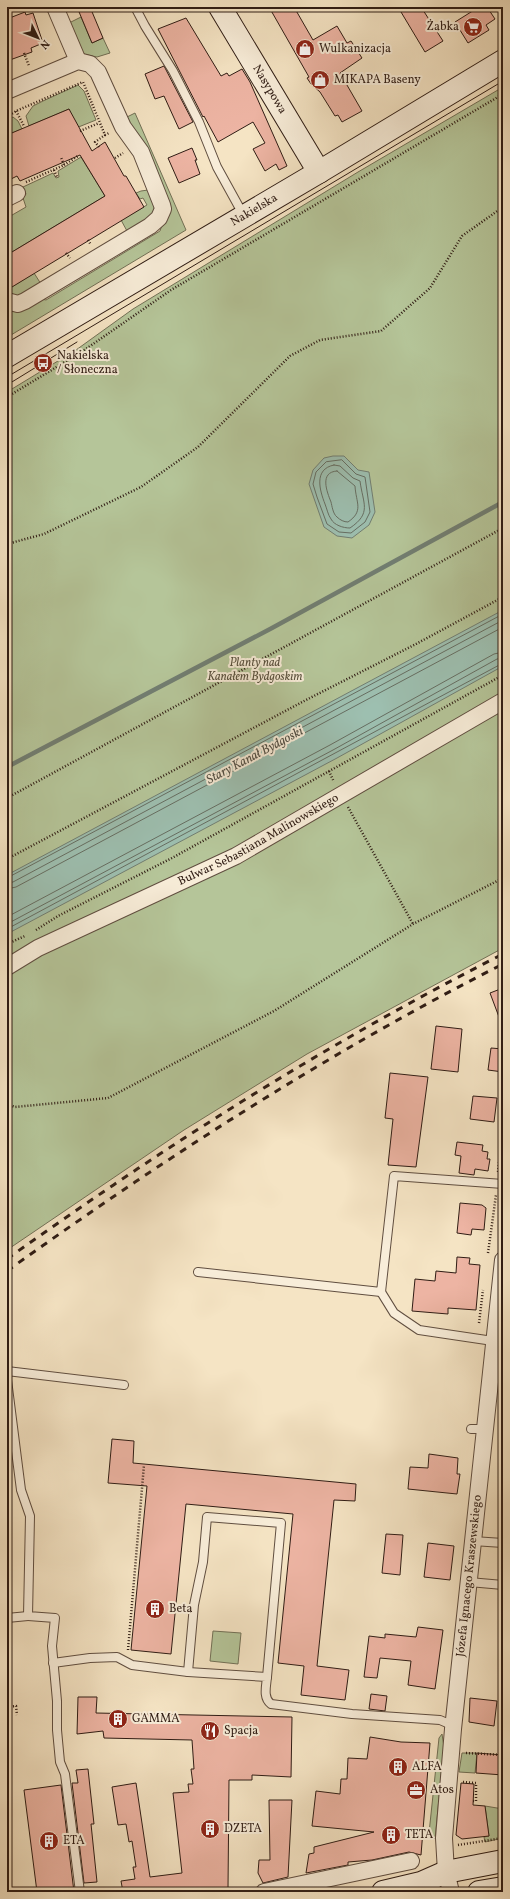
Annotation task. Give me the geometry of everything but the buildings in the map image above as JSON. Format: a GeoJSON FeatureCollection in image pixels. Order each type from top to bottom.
{"type":"FeatureCollection","features":[{"type":"Feature","properties":{"kind":"main road","name":"Nasypowa"},"geometry":{"type":"LineString","coordinates":[[220,7],[319,172]]}},
{"type":"Feature","properties":{"kind":"main road","name":"Nakielska"},"geometry":{"type":"LineString","coordinates":[[7,356],[502,63]]}},
{"type":"Feature","properties":{"kind":"main road"},"geometry":{"type":"LineString","coordinates":[[383,1892],[421,1883],[448,1882],[503,1861]]}},
{"type":"Feature","properties":{"kind":"main road"},"geometry":{"type":"LineString","coordinates":[[479,1892],[503,1888]]}},
{"type":"Feature","properties":{"kind":"street"},"geometry":{"type":"LineString","coordinates":[[55,7],[78,61]]}},
{"type":"Feature","properties":{"kind":"street"},"geometry":{"type":"LineString","coordinates":[[7,91],[78,61],[90,64],[102,78],[123,127],[141,152],[163,209],[162,214],[150,226],[25,301],[18,304],[7,301]]}},
{"type":"Feature","properties":{"kind":"street","name":"Bulwar Sebastiana Malinowskiego"},"geometry":{"type":"LineString","coordinates":[[7,967],[38,948],[236,856],[503,701]]}},
{"type":"Feature","properties":{"kind":"street","name":"Józefa Ignacego Kraszewskiego"},"geometry":{"type":"LineString","coordinates":[[448,1882],[444,1838],[473,1541],[478,1429],[493,1341],[503,1260]]}},
{"type":"Feature","properties":{"kind":"street"},"geometry":{"type":"LineString","coordinates":[[264,1892],[410,1860]]}},
{"type":"Feature","properties":{"kind":"lane"},"geometry":{"type":"LineString","coordinates":[[135,7],[173,71],[198,122],[217,167],[244,216]]}},
{"type":"Feature","properties":{"kind":"lane"},"geometry":{"type":"LineString","coordinates":[[493,1341],[419,1330],[394,1313],[381,1292],[394,1176],[503,1184]]}},
{"type":"Feature","properties":{"kind":"lane"},"geometry":{"type":"LineString","coordinates":[[198,1272],[381,1292]]}},
{"type":"Feature","properties":{"kind":"lane"},"geometry":{"type":"LineString","coordinates":[[7,1371],[124,1384]]}},
{"type":"Feature","properties":{"kind":"lane"},"geometry":{"type":"LineString","coordinates":[[7,1380],[21,1490],[30,1516],[28,1616]]}},
{"type":"Feature","properties":{"kind":"lane"},"geometry":{"type":"LineString","coordinates":[[188,1672],[194,1605],[203,1562],[207,1517],[282,1523],[267,1678],[267,1701],[271,1704],[352,1714],[440,1720],[447,1723],[454,1729]]}},
{"type":"Feature","properties":{"kind":"lane"},"geometry":{"type":"LineString","coordinates":[[473,1541],[503,1543]]}},
{"type":"Feature","properties":{"kind":"lane"},"geometry":{"type":"LineString","coordinates":[[469,1582],[503,1585]]}},
{"type":"Feature","properties":{"kind":"lane"},"geometry":{"type":"LineString","coordinates":[[7,1618],[28,1616],[55,1618],[52,1646],[60,1762],[65,1774],[80,1892]]}},
{"type":"Feature","properties":{"kind":"lane"},"geometry":{"type":"LineString","coordinates":[[53,1663],[90,1658],[116,1658],[132,1665],[188,1672],[267,1678]]}},
{"type":"Feature","properties":{"kind":"path"},"geometry":{"type":"LineString","coordinates":[[24,53],[28,62]]}},
{"type":"Feature","properties":{"kind":"path"},"geometry":{"type":"LineString","coordinates":[[7,65],[9,70]]}},
{"type":"Feature","properties":{"kind":"path"},"geometry":{"type":"LineString","coordinates":[[7,117],[16,111],[82,82],[105,135]]}},
{"type":"Feature","properties":{"kind":"path"},"geometry":{"type":"LineString","coordinates":[[7,397],[83,350],[171,290],[503,94]]}},
{"type":"Feature","properties":{"kind":"path"},"geometry":{"type":"LineString","coordinates":[[16,111],[24,126]]}},
{"type":"Feature","properties":{"kind":"path"},"geometry":{"type":"LineString","coordinates":[[80,131],[100,123]]}},
{"type":"Feature","properties":{"kind":"path"},"geometry":{"type":"LineString","coordinates":[[99,147],[95,142],[111,133]]}},
{"type":"Feature","properties":{"kind":"path"},"geometry":{"type":"LineString","coordinates":[[12,195],[22,184],[64,165],[78,156]]}},
{"type":"Feature","properties":{"kind":"path"},"geometry":{"type":"LineString","coordinates":[[61,157],[64,165]]}},
{"type":"Feature","properties":{"kind":"path"},"geometry":{"type":"LineString","coordinates":[[54,170],[57,177]]}},
{"type":"Feature","properties":{"kind":"path"},"geometry":{"type":"LineString","coordinates":[[7,544],[44,534],[141,487],[198,447],[290,356],[320,340],[381,331],[430,288],[462,236],[503,207]]}},
{"type":"Feature","properties":{"kind":"path"},"geometry":{"type":"LineString","coordinates":[[7,798],[503,528]]}},
{"type":"Feature","properties":{"kind":"path"},"geometry":{"type":"LineString","coordinates":[[7,859],[503,597]]}},
{"type":"Feature","properties":{"kind":"path"},"geometry":{"type":"LineString","coordinates":[[7,944],[30,934],[58,916],[172,858],[503,675]]}},
{"type":"Feature","properties":{"kind":"path"},"geometry":{"type":"LineString","coordinates":[[329,771],[413,924]]}},
{"type":"Feature","properties":{"kind":"path"},"geometry":{"type":"LineString","coordinates":[[7,1104],[15,1107],[108,1098],[274,1010],[413,924],[503,878]]}},
{"type":"Feature","properties":{"kind":"path"},"geometry":{"type":"LineString","coordinates":[[127,1658],[144,1465]]}},
{"type":"Feature","properties":{"kind":"path"},"geometry":{"type":"LineString","coordinates":[[7,1707],[16,1706],[17,1715]]}},
{"type":"Feature","properties":{"kind":"path"},"geometry":{"type":"LineString","coordinates":[[462,1754],[503,1755]]}},
{"type":"Feature","properties":{"kind":"path"},"geometry":{"type":"LineString","coordinates":[[458,1782],[476,1783],[476,1800],[473,1801]]}},
{"type":"Feature","properties":{"kind":"path"},"geometry":{"type":"LineString","coordinates":[[454,1846],[503,1838]]}},
{"type":"Feature","properties":{"kind":"green space"},"geometry":{"type":"Polygon","coordinates":[[[81,17],[92,43],[103,38],[110,53],[97,57],[83,54],[69,23],[81,17]]]}},
{"type":"Feature","properties":{"kind":"green space"},"geometry":{"type":"Polygon","coordinates":[[[78,85],[84,91],[96,120],[76,128],[69,109],[29,126],[26,116],[33,106],[78,85]]]}},
{"type":"Feature","properties":{"kind":"green space","name":"Planty nad Kanałem Bydgoskim"},"geometry":{"type":"Polygon","coordinates":[[[503,87],[503,948],[307,1054],[184,1130],[7,1250],[7,392],[76,350],[133,309],[358,172],[503,87]]]}},
{"type":"Feature","properties":{"kind":"green space"},"geometry":{"type":"Polygon","coordinates":[[[135,113],[186,230],[11,335],[7,327],[7,306],[37,298],[46,300],[160,231],[166,214],[125,118],[135,113]]]}},
{"type":"Feature","properties":{"kind":"green space"},"geometry":{"type":"Polygon","coordinates":[[[13,117],[18,121],[22,129],[7,135],[7,120],[13,117]]]}},
{"type":"Feature","properties":{"kind":"green space"},"geometry":{"type":"Polygon","coordinates":[[[81,157],[105,196],[7,255],[7,218],[26,207],[23,198],[26,194],[23,187],[53,173],[56,178],[59,177],[58,171],[81,157]]]}},
{"type":"Feature","properties":{"kind":"green space"},"geometry":{"type":"Polygon","coordinates":[[[148,190],[154,205],[152,213],[145,221],[127,231],[121,220],[147,205],[143,198],[140,199],[136,193],[148,190]]]}},
{"type":"Feature","properties":{"kind":"green space"},"geometry":{"type":"Polygon","coordinates":[[[34,273],[41,284],[20,297],[8,293],[7,283],[10,288],[34,273]]]}},
{"type":"Feature","properties":{"kind":"green space"},"geometry":{"type":"Polygon","coordinates":[[[213,1631],[241,1633],[238,1664],[210,1661],[213,1631]]]}},
{"type":"Feature","properties":{"kind":"green space"},"geometry":{"type":"Polygon","coordinates":[[[442,1734],[444,1747],[435,1839],[429,1833],[439,1738],[442,1734]]]}},
{"type":"Feature","properties":{"kind":"green space"},"geometry":{"type":"Polygon","coordinates":[[[462,1753],[477,1753],[475,1773],[459,1772],[462,1753]]]}},
{"type":"Feature","properties":{"kind":"green space"},"geometry":{"type":"Polygon","coordinates":[[[485,1806],[503,1809],[503,1838],[485,1842],[484,1837],[489,1836],[485,1806]]]}},
{"type":"Feature","properties":{"kind":"water"},"geometry":{"type":"Polygon","coordinates":[[[344,456],[358,470],[369,472],[375,512],[369,525],[352,538],[337,536],[324,527],[309,484],[313,470],[324,458],[344,456]]]}},
{"type":"Feature","properties":{"kind":"water","name":"Stary Kanał Bydgoski"},"geometry":{"type":"Polygon","coordinates":[[[503,610],[503,666],[337,758],[7,934],[7,875],[503,610]]]}},
{"type":"Feature","properties":{"kind":"waterway"},"geometry":{"type":"LineString","coordinates":[[7,767],[272,628],[503,502]]}},
{"type":"Feature","properties":{"kind":"tram line"},"geometry":{"type":"LineString","coordinates":[[7,377],[503,81]]}},
{"type":"Feature","properties":{"kind":"tram line"},"geometry":{"type":"LineString","coordinates":[[7,385],[77,342]]}},
{"type":"Feature","properties":{"kind":"railway"},"geometry":{"type":"LineString","coordinates":[[7,1259],[127,1176],[249,1097],[374,1023],[503,954]]}},
{"type":"Feature","properties":{"kind":"railway"},"geometry":{"type":"LineString","coordinates":[[7,1271],[187,1147],[249,1108],[374,1033],[503,964]]}},
{"type":"Feature","properties":{"kind":"place","name":"Żabka"},"geometry":{"type":"Point","coordinates":[473,27]}},
{"type":"Feature","properties":{"kind":"place","name":"Wulkanizacja"},"geometry":{"type":"Point","coordinates":[305,49]}},
{"type":"Feature","properties":{"kind":"place","name":"MIKAPA Baseny"},"geometry":{"type":"Point","coordinates":[320,80]}},
{"type":"Feature","properties":{"kind":"place","name":"Nakielska / Słoneczna"},"geometry":{"type":"Point","coordinates":[43,363]}},
{"type":"Feature","properties":{"kind":"place","name":"Beta"},"geometry":{"type":"Point","coordinates":[155,1609]}},
{"type":"Feature","properties":{"kind":"place","name":"GAMMA"},"geometry":{"type":"Point","coordinates":[118,1719]}},
{"type":"Feature","properties":{"kind":"place","name":"Spacja"},"geometry":{"type":"Point","coordinates":[210,1731]}},
{"type":"Feature","properties":{"kind":"place","name":"ALFA"},"geometry":{"type":"Point","coordinates":[398,1767]}},
{"type":"Feature","properties":{"kind":"place","name":"Atos"},"geometry":{"type":"Point","coordinates":[416,1790]}},
{"type":"Feature","properties":{"kind":"place","name":"DZETA"},"geometry":{"type":"Point","coordinates":[210,1829]}},
{"type":"Feature","properties":{"kind":"place","name":"TETA"},"geometry":{"type":"Point","coordinates":[391,1835]}},
{"type":"Feature","properties":{"kind":"place","name":"ETA"},"geometry":{"type":"Point","coordinates":[49,1841]}}]}
